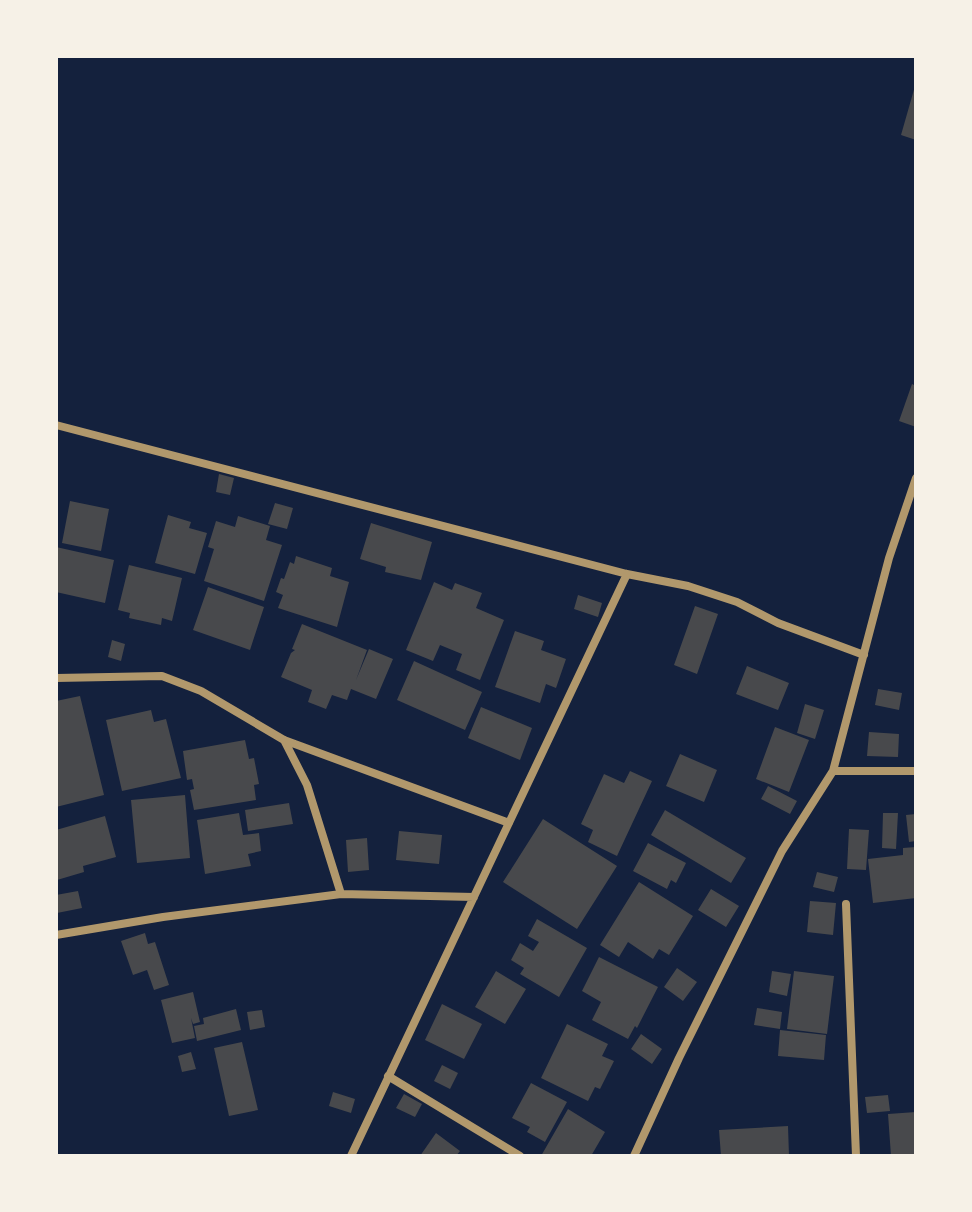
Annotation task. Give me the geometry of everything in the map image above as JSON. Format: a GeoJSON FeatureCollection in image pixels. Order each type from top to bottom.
{"type":"FeatureCollection","features":[{"type":"Feature","properties":{"kind":"street"},"geometry":{"type":"LineString","coordinates":[[56,425],[627,574],[688,586],[737,602],[778,623],[864,655]]}},
{"type":"Feature","properties":{"kind":"street"},"geometry":{"type":"LineString","coordinates":[[634,1156],[782,851],[833,771],[889,558],[916,478]]}},
{"type":"Feature","properties":{"kind":"street"},"geometry":{"type":"LineString","coordinates":[[351,1156],[627,574]]}},
{"type":"Feature","properties":{"kind":"street"},"geometry":{"type":"LineString","coordinates":[[56,678],[162,676],[201,691],[284,740],[509,823]]}},
{"type":"Feature","properties":{"kind":"street"},"geometry":{"type":"LineString","coordinates":[[284,740],[307,785],[341,894]]}},
{"type":"Feature","properties":{"kind":"street"},"geometry":{"type":"LineString","coordinates":[[833,771],[916,771]]}},
{"type":"Feature","properties":{"kind":"street"},"geometry":{"type":"LineString","coordinates":[[56,935],[163,917],[341,894],[474,897]]}},
{"type":"Feature","properties":{"kind":"street"},"geometry":{"type":"LineString","coordinates":[[846,904],[856,1156]]}},
{"type":"Feature","properties":{"kind":"street"},"geometry":{"type":"LineString","coordinates":[[388,1076],[520,1156]]}},
{"type":"Feature","properties":{"kind":"building"},"geometry":{"type":"Polygon","coordinates":[[[916,86],[916,140],[901,135],[916,86]]]}},
{"type":"Feature","properties":{"kind":"building"},"geometry":{"type":"Polygon","coordinates":[[[912,384],[916,386],[916,427],[899,421],[912,384]]]}},
{"type":"Feature","properties":{"kind":"building"},"geometry":{"type":"Polygon","coordinates":[[[219,474],[234,478],[230,495],[216,492],[219,474]]]}},
{"type":"Feature","properties":{"kind":"building"},"geometry":{"type":"Polygon","coordinates":[[[70,501],[109,509],[101,551],[62,543],[70,501]]]}},
{"type":"Feature","properties":{"kind":"building"},"geometry":{"type":"Polygon","coordinates":[[[275,503],[293,508],[287,529],[268,524],[275,503]]]}},
{"type":"Feature","properties":{"kind":"building"},"geometry":{"type":"Polygon","coordinates":[[[168,515],[191,522],[189,528],[207,533],[195,574],[155,563],[168,515]]]}},
{"type":"Feature","properties":{"kind":"building"},"geometry":{"type":"Polygon","coordinates":[[[238,516],[270,526],[266,540],[282,545],[264,601],[204,581],[214,549],[208,547],[216,521],[235,527],[238,516]]]}},
{"type":"Feature","properties":{"kind":"building"},"geometry":{"type":"Polygon","coordinates":[[[371,523],[432,542],[421,580],[385,572],[386,567],[360,559],[371,523]]]}},
{"type":"Feature","properties":{"kind":"building"},"geometry":{"type":"Polygon","coordinates":[[[56,547],[114,560],[105,603],[56,592],[56,547]]]}},
{"type":"Feature","properties":{"kind":"building"},"geometry":{"type":"Polygon","coordinates":[[[296,556],[332,568],[330,576],[349,582],[337,627],[278,608],[283,595],[276,592],[281,578],[284,579],[290,562],[294,564],[296,556]]]}},
{"type":"Feature","properties":{"kind":"building"},"geometry":{"type":"Polygon","coordinates":[[[129,565],[182,578],[172,621],[162,618],[161,625],[129,618],[130,613],[118,610],[129,565]]]}},
{"type":"Feature","properties":{"kind":"building"},"geometry":{"type":"Polygon","coordinates":[[[434,582],[452,590],[455,583],[482,593],[476,608],[504,620],[480,680],[456,670],[462,654],[440,645],[433,661],[406,650],[434,582]]]}},
{"type":"Feature","properties":{"kind":"building"},"geometry":{"type":"Polygon","coordinates":[[[208,587],[264,607],[250,650],[193,630],[208,587]]]}},
{"type":"Feature","properties":{"kind":"building"},"geometry":{"type":"Polygon","coordinates":[[[578,595],[602,603],[598,617],[574,609],[578,595]]]}},
{"type":"Feature","properties":{"kind":"building"},"geometry":{"type":"Polygon","coordinates":[[[695,606],[718,614],[697,674],[674,665],[695,606]]]}},
{"type":"Feature","properties":{"kind":"building"},"geometry":{"type":"Polygon","coordinates":[[[302,624],[367,650],[356,680],[369,649],[393,659],[376,699],[351,689],[347,700],[332,695],[326,709],[308,702],[312,690],[281,677],[295,650],[292,649],[302,624]]]}},
{"type":"Feature","properties":{"kind":"building"},"geometry":{"type":"Polygon","coordinates":[[[515,631],[544,641],[541,650],[566,659],[556,688],[546,684],[540,703],[495,687],[515,631]]]}},
{"type":"Feature","properties":{"kind":"building"},"geometry":{"type":"Polygon","coordinates":[[[112,640],[125,644],[121,661],[108,657],[112,640]]]}},
{"type":"Feature","properties":{"kind":"building"},"geometry":{"type":"Polygon","coordinates":[[[414,661],[482,692],[465,730],[397,700],[414,661]]]}},
{"type":"Feature","properties":{"kind":"building"},"geometry":{"type":"Polygon","coordinates":[[[747,666],[789,683],[778,710],[736,694],[747,666]]]}},
{"type":"Feature","properties":{"kind":"building"},"geometry":{"type":"Polygon","coordinates":[[[878,689],[902,693],[899,710],[875,705],[878,689]]]}},
{"type":"Feature","properties":{"kind":"building"},"geometry":{"type":"Polygon","coordinates":[[[80,696],[104,795],[56,807],[56,701],[80,696]]]}},
{"type":"Feature","properties":{"kind":"building"},"geometry":{"type":"Polygon","coordinates":[[[805,704],[824,710],[815,739],[797,733],[805,704]]]}},
{"type":"Feature","properties":{"kind":"building"},"geometry":{"type":"Polygon","coordinates":[[[481,707],[532,728],[520,760],[468,738],[481,707]]]}},
{"type":"Feature","properties":{"kind":"building"},"geometry":{"type":"Polygon","coordinates":[[[151,710],[154,722],[166,719],[181,778],[122,791],[106,720],[151,710]]]}},
{"type":"Feature","properties":{"kind":"building"},"geometry":{"type":"Polygon","coordinates":[[[775,727],[809,740],[789,792],[756,779],[775,727]]]}},
{"type":"Feature","properties":{"kind":"building"},"geometry":{"type":"Polygon","coordinates":[[[869,732],[899,734],[898,757],[867,756],[869,732]]]}},
{"type":"Feature","properties":{"kind":"building"},"geometry":{"type":"Polygon","coordinates":[[[245,740],[249,759],[254,758],[259,784],[254,785],[256,800],[194,810],[190,790],[194,789],[192,779],[187,780],[183,751],[245,740]]]}},
{"type":"Feature","properties":{"kind":"building"},"geometry":{"type":"Polygon","coordinates":[[[680,754],[717,770],[704,802],[666,786],[680,754]]]}},
{"type":"Feature","properties":{"kind":"building"},"geometry":{"type":"Polygon","coordinates":[[[630,771],[652,781],[617,856],[588,842],[593,830],[581,824],[604,774],[624,783],[630,771]]]}},
{"type":"Feature","properties":{"kind":"building"},"geometry":{"type":"Polygon","coordinates":[[[768,786],[797,801],[790,814],[761,799],[768,786]]]}},
{"type":"Feature","properties":{"kind":"building"},"geometry":{"type":"Polygon","coordinates":[[[185,795],[190,858],[137,863],[131,800],[185,795]]]}},
{"type":"Feature","properties":{"kind":"building"},"geometry":{"type":"Polygon","coordinates":[[[289,803],[293,824],[248,831],[245,810],[289,803]]]}},
{"type":"Feature","properties":{"kind":"building"},"geometry":{"type":"Polygon","coordinates":[[[665,810],[746,858],[731,883],[651,835],[665,810]]]}},
{"type":"Feature","properties":{"kind":"building"},"geometry":{"type":"Polygon","coordinates":[[[239,813],[243,835],[259,833],[261,851],[248,854],[251,866],[205,874],[197,820],[239,813]]]}},
{"type":"Feature","properties":{"kind":"building"},"geometry":{"type":"Polygon","coordinates":[[[883,813],[898,813],[896,849],[882,848],[883,813]]]}},
{"type":"Feature","properties":{"kind":"building"},"geometry":{"type":"Polygon","coordinates":[[[916,814],[916,841],[909,842],[906,815],[916,814]]]}},
{"type":"Feature","properties":{"kind":"building"},"geometry":{"type":"Polygon","coordinates":[[[105,816],[116,857],[83,866],[84,872],[57,880],[56,830],[105,816]]]}},
{"type":"Feature","properties":{"kind":"building"},"geometry":{"type":"Polygon","coordinates":[[[543,819],[617,866],[577,929],[503,882],[543,819]]]}},
{"type":"Feature","properties":{"kind":"building"},"geometry":{"type":"Polygon","coordinates":[[[849,829],[869,830],[866,870],[847,869],[849,829]]]}},
{"type":"Feature","properties":{"kind":"building"},"geometry":{"type":"Polygon","coordinates":[[[399,831],[442,835],[439,864],[396,860],[399,831]]]}},
{"type":"Feature","properties":{"kind":"building"},"geometry":{"type":"Polygon","coordinates":[[[367,838],[369,870],[348,872],[346,840],[367,838]]]}},
{"type":"Feature","properties":{"kind":"building"},"geometry":{"type":"Polygon","coordinates":[[[648,843],[686,863],[676,883],[671,880],[667,889],[633,871],[648,843]]]}},
{"type":"Feature","properties":{"kind":"building"},"geometry":{"type":"Polygon","coordinates":[[[916,847],[916,898],[873,903],[868,859],[903,855],[903,848],[916,847]]]}},
{"type":"Feature","properties":{"kind":"building"},"geometry":{"type":"Polygon","coordinates":[[[817,872],[838,877],[834,892],[813,887],[817,872]]]}},
{"type":"Feature","properties":{"kind":"building"},"geometry":{"type":"Polygon","coordinates":[[[639,882],[693,916],[669,955],[659,949],[653,959],[628,942],[619,957],[600,945],[639,882]]]}},
{"type":"Feature","properties":{"kind":"building"},"geometry":{"type":"Polygon","coordinates":[[[711,889],[739,906],[726,927],[698,910],[711,889]]]}},
{"type":"Feature","properties":{"kind":"building"},"geometry":{"type":"Polygon","coordinates":[[[78,891],[82,908],[57,913],[56,895],[78,891]]]}},
{"type":"Feature","properties":{"kind":"building"},"geometry":{"type":"Polygon","coordinates":[[[810,901],[836,903],[833,935],[807,932],[810,901]]]}},
{"type":"Feature","properties":{"kind":"building"},"geometry":{"type":"Polygon","coordinates":[[[537,919],[587,948],[559,997],[520,974],[524,968],[511,960],[520,943],[533,951],[539,942],[528,936],[537,919]]]}},
{"type":"Feature","properties":{"kind":"building"},"geometry":{"type":"Polygon","coordinates":[[[145,933],[148,944],[155,942],[169,985],[154,990],[147,970],[133,975],[121,941],[145,933]]]}},
{"type":"Feature","properties":{"kind":"building"},"geometry":{"type":"Polygon","coordinates":[[[599,957],[658,987],[628,1039],[592,1020],[601,1002],[582,991],[599,957]]]}},
{"type":"Feature","properties":{"kind":"building"},"geometry":{"type":"Polygon","coordinates":[[[677,968],[697,982],[683,1001],[664,987],[677,968]]]}},
{"type":"Feature","properties":{"kind":"building"},"geometry":{"type":"Polygon","coordinates":[[[496,971],[526,989],[505,1024],[475,1007],[496,971]]]}},
{"type":"Feature","properties":{"kind":"building"},"geometry":{"type":"Polygon","coordinates":[[[772,971],[791,974],[787,996],[769,992],[772,971]]]}},
{"type":"Feature","properties":{"kind":"building"},"geometry":{"type":"Polygon","coordinates":[[[794,971],[834,976],[827,1034],[787,1029],[794,971]]]}},
{"type":"Feature","properties":{"kind":"building"},"geometry":{"type":"Polygon","coordinates":[[[193,992],[200,1022],[193,1024],[191,1018],[195,1038],[172,1043],[161,1000],[193,992]]]}},
{"type":"Feature","properties":{"kind":"building"},"geometry":{"type":"Polygon","coordinates":[[[442,1004],[482,1024],[464,1059],[425,1040],[442,1004]]]}},
{"type":"Feature","properties":{"kind":"building"},"geometry":{"type":"Polygon","coordinates":[[[757,1008],[782,1012],[780,1029],[754,1025],[757,1008]]]}},
{"type":"Feature","properties":{"kind":"building"},"geometry":{"type":"Polygon","coordinates":[[[236,1009],[241,1030],[197,1041],[194,1026],[204,1024],[203,1018],[236,1009]]]}},
{"type":"Feature","properties":{"kind":"building"},"geometry":{"type":"Polygon","coordinates":[[[262,1010],[265,1027],[250,1030],[247,1012],[262,1010]]]}},
{"type":"Feature","properties":{"kind":"building"},"geometry":{"type":"Polygon","coordinates":[[[567,1024],[608,1044],[602,1056],[614,1061],[600,1089],[595,1087],[588,1101],[541,1078],[567,1024]]]}},
{"type":"Feature","properties":{"kind":"building"},"geometry":{"type":"Polygon","coordinates":[[[780,1030],[826,1035],[824,1060],[778,1056],[780,1030]]]}},
{"type":"Feature","properties":{"kind":"building"},"geometry":{"type":"Polygon","coordinates":[[[641,1034],[662,1049],[652,1064],[631,1049],[641,1034]]]}},
{"type":"Feature","properties":{"kind":"building"},"geometry":{"type":"Polygon","coordinates":[[[242,1042],[258,1110],[229,1116],[214,1048],[242,1042]]]}},
{"type":"Feature","properties":{"kind":"building"},"geometry":{"type":"Polygon","coordinates":[[[191,1052],[196,1069],[182,1072],[178,1056],[191,1052]]]}},
{"type":"Feature","properties":{"kind":"building"},"geometry":{"type":"Polygon","coordinates":[[[442,1065],[458,1073],[450,1089],[434,1081],[442,1065]]]}},
{"type":"Feature","properties":{"kind":"building"},"geometry":{"type":"Polygon","coordinates":[[[531,1083],[567,1102],[545,1142],[527,1132],[530,1127],[512,1118],[531,1083]]]}},
{"type":"Feature","properties":{"kind":"building"},"geometry":{"type":"Polygon","coordinates":[[[333,1092],[355,1099],[351,1113],[329,1106],[333,1092]]]}},
{"type":"Feature","properties":{"kind":"building"},"geometry":{"type":"Polygon","coordinates":[[[404,1094],[422,1104],[415,1117],[396,1108],[404,1094]]]}},
{"type":"Feature","properties":{"kind":"building"},"geometry":{"type":"Polygon","coordinates":[[[888,1095],[890,1111],[867,1113],[865,1097],[888,1095]]]}},
{"type":"Feature","properties":{"kind":"building"},"geometry":{"type":"Polygon","coordinates":[[[568,1109],[605,1132],[591,1156],[541,1156],[568,1109]]]}},
{"type":"Feature","properties":{"kind":"building"},"geometry":{"type":"Polygon","coordinates":[[[916,1112],[916,1156],[891,1156],[888,1114],[916,1112]]]}},
{"type":"Feature","properties":{"kind":"building"},"geometry":{"type":"Polygon","coordinates":[[[788,1126],[789,1156],[721,1156],[719,1130],[788,1126]]]}},
{"type":"Feature","properties":{"kind":"building"},"geometry":{"type":"Polygon","coordinates":[[[436,1133],[460,1151],[456,1156],[420,1156],[436,1133]]]}}]}
